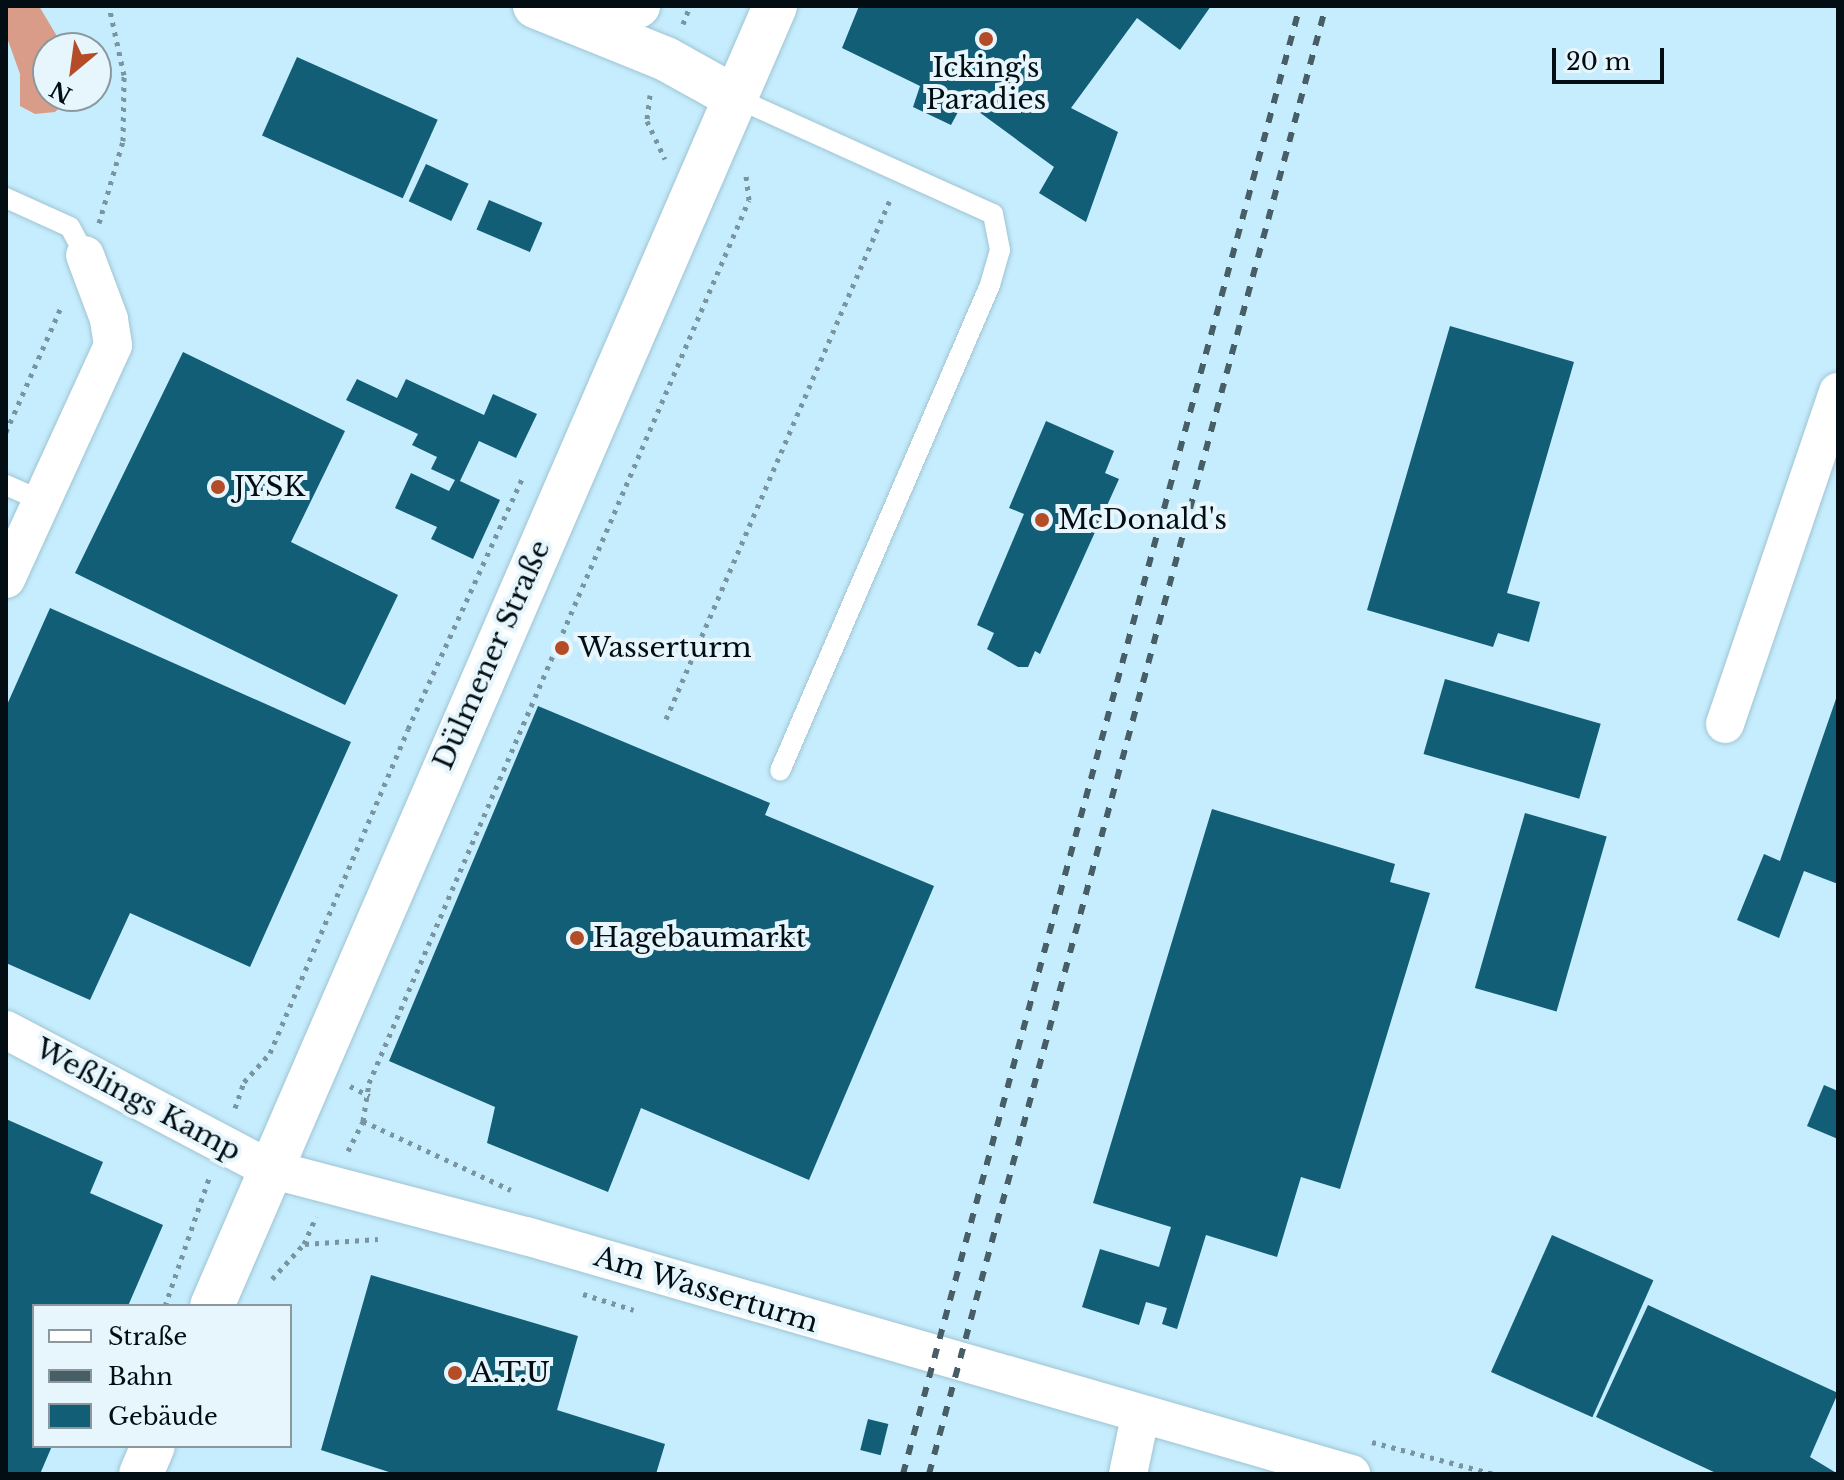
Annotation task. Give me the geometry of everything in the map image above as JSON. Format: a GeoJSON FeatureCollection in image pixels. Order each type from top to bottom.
{"type":"FeatureCollection","features":[{"type":"Feature","properties":{"kind":"street"},"geometry":{"type":"LineString","coordinates":[[540,8],[615,12],[638,6]]}},
{"type":"Feature","properties":{"kind":"street","name":"Dülmener Straße"},"geometry":{"type":"LineString","coordinates":[[213,1304],[775,6]]}},
{"type":"Feature","properties":{"kind":"street"},"geometry":{"type":"LineString","coordinates":[[540,8],[666,59],[736,98]]}},
{"type":"Feature","properties":{"kind":"street"},"geometry":{"type":"LineString","coordinates":[[6,579],[113,345],[109,319],[85,255]]}},
{"type":"Feature","properties":{"kind":"street"},"geometry":{"type":"LineString","coordinates":[[1725,724],[1838,392]]}},
{"type":"Feature","properties":{"kind":"street","name":"Weßlings Kamp"},"geometry":{"type":"LineString","coordinates":[[6,1030],[220,1147],[270,1169]]}},
{"type":"Feature","properties":{"kind":"street","name":"Am Wasserturm"},"geometry":{"type":"LineString","coordinates":[[270,1169],[526,1236],[1140,1417],[1351,1474]]}},
{"type":"Feature","properties":{"kind":"street"},"geometry":{"type":"LineString","coordinates":[[1128,1474],[1140,1417]]}},
{"type":"Feature","properties":{"kind":"street"},"geometry":{"type":"LineString","coordinates":[[141,1474],[152,1448]]}},
{"type":"Feature","properties":{"kind":"lane"},"geometry":{"type":"LineString","coordinates":[[736,98],[993,214],[1000,250],[990,285],[780,771]]}},
{"type":"Feature","properties":{"kind":"lane"},"geometry":{"type":"LineString","coordinates":[[6,198],[70,227],[85,255]]}},
{"type":"Feature","properties":{"kind":"lane"},"geometry":{"type":"LineString","coordinates":[[6,485],[42,501]]}},
{"type":"Feature","properties":{"kind":"path"},"geometry":{"type":"LineString","coordinates":[[661,171],[665,160],[645,105],[690,6]]}},
{"type":"Feature","properties":{"kind":"path"},"geometry":{"type":"LineString","coordinates":[[363,1121],[369,1083],[749,200],[745,171]]}},
{"type":"Feature","properties":{"kind":"path"},"geometry":{"type":"LineString","coordinates":[[666,719],[902,173]]}},
{"type":"Feature","properties":{"kind":"path"},"geometry":{"type":"LineString","coordinates":[[6,432],[13,416]]}},
{"type":"Feature","properties":{"kind":"path"},"geometry":{"type":"LineString","coordinates":[[166,1304],[244,1082],[270,1053],[408,729],[529,465]]}},
{"type":"Feature","properties":{"kind":"path"},"geometry":{"type":"LineString","coordinates":[[269,1285],[283,1262],[304,1244]]}},
{"type":"Feature","properties":{"kind":"shaded area"},"geometry":{"type":"Polygon","coordinates":[[[6,6],[39,6],[54,32],[32,32],[32,112],[55,112],[35,114],[20,106],[20,74],[6,35],[6,6]]]}},
{"type":"Feature","properties":{"kind":"building"},"geometry":{"type":"Polygon","coordinates":[[[859,6],[1211,6],[1180,50],[1137,18],[1071,108],[1118,132],[1086,222],[1039,193],[1054,167],[964,101],[951,125],[913,107],[920,86],[842,48],[859,6]]]}},
{"type":"Feature","properties":{"kind":"building"},"geometry":{"type":"Polygon","coordinates":[[[297,57],[438,120],[403,198],[262,136],[297,57]]]}},
{"type":"Feature","properties":{"kind":"building"},"geometry":{"type":"Polygon","coordinates":[[[426,164],[469,184],[451,221],[409,201],[426,164]]]}},
{"type":"Feature","properties":{"kind":"building"},"geometry":{"type":"Polygon","coordinates":[[[489,200],[542,223],[530,252],[476,229],[489,200]]]}},
{"type":"Feature","properties":{"kind":"building"},"geometry":{"type":"Polygon","coordinates":[[[1450,326],[1574,362],[1507,593],[1540,602],[1529,642],[1498,633],[1493,647],[1367,610],[1450,326]]]}},
{"type":"Feature","properties":{"kind":"building","name":"JYSK"},"geometry":{"type":"Polygon","coordinates":[[[183,352],[345,431],[291,542],[398,595],[345,705],[75,573],[183,352]]]}},
{"type":"Feature","properties":{"kind":"building"},"geometry":{"type":"Polygon","coordinates":[[[357,379],[397,398],[406,379],[484,415],[493,394],[537,414],[516,458],[479,441],[460,481],[500,500],[473,559],[431,539],[437,527],[395,508],[411,473],[449,491],[455,480],[431,469],[437,457],[412,445],[418,434],[346,400],[357,379]]]}},
{"type":"Feature","properties":{"kind":"building"},"geometry":{"type":"Polygon","coordinates":[[[1046,421],[1114,451],[1105,473],[1119,479],[1040,654],[1035,651],[1028,667],[1018,667],[987,649],[994,633],[977,625],[1024,514],[1009,508],[1046,421]]]}},
{"type":"Feature","properties":{"kind":"building"},"geometry":{"type":"Polygon","coordinates":[[[50,608],[351,742],[250,967],[130,913],[90,1000],[6,963],[6,707],[50,608]]]}},
{"type":"Feature","properties":{"kind":"building"},"geometry":{"type":"Polygon","coordinates":[[[1445,679],[1601,724],[1579,799],[1424,754],[1445,679]]]}},
{"type":"Feature","properties":{"kind":"building"},"geometry":{"type":"Polygon","coordinates":[[[1838,693],[1838,884],[1804,871],[1779,938],[1737,920],[1764,854],[1780,861],[1838,693]]]}},
{"type":"Feature","properties":{"kind":"building","name":"Hagebaumarkt"},"geometry":{"type":"Polygon","coordinates":[[[538,706],[770,803],[765,815],[934,886],[809,1180],[641,1108],[608,1192],[487,1143],[495,1107],[389,1061],[538,706]]]}},
{"type":"Feature","properties":{"kind":"building"},"geometry":{"type":"Polygon","coordinates":[[[1212,809],[1395,864],[1390,882],[1430,893],[1340,1189],[1301,1177],[1277,1257],[1206,1235],[1177,1329],[1162,1324],[1167,1308],[1146,1302],[1139,1325],[1082,1307],[1100,1249],[1159,1267],[1171,1227],[1093,1203],[1212,809]]]}},
{"type":"Feature","properties":{"kind":"building"},"geometry":{"type":"Polygon","coordinates":[[[1525,813],[1607,836],[1557,1011],[1475,988],[1525,813]]]}},
{"type":"Feature","properties":{"kind":"building"},"geometry":{"type":"Polygon","coordinates":[[[1824,1085],[1838,1091],[1838,1139],[1807,1126],[1824,1085]]]}},
{"type":"Feature","properties":{"kind":"building"},"geometry":{"type":"Polygon","coordinates":[[[6,1119],[103,1162],[90,1193],[163,1225],[129,1304],[32,1304],[32,1448],[51,1448],[40,1474],[6,1474],[6,1119]]]}},
{"type":"Feature","properties":{"kind":"building"},"geometry":{"type":"Polygon","coordinates":[[[1552,1235],[1653,1280],[1592,1417],[1491,1372],[1552,1235]]]}},
{"type":"Feature","properties":{"kind":"building","name":"A.T.U"},"geometry":{"type":"Polygon","coordinates":[[[371,1275],[578,1336],[557,1410],[665,1444],[656,1474],[395,1474],[321,1450],[371,1275]]]}},
{"type":"Feature","properties":{"kind":"building"},"geometry":{"type":"Polygon","coordinates":[[[1648,1305],[1838,1393],[1810,1457],[1838,1474],[1718,1474],[1596,1417],[1648,1305]]]}},
{"type":"Feature","properties":{"kind":"building"},"geometry":{"type":"Polygon","coordinates":[[[868,1419],[888,1424],[881,1455],[860,1450],[868,1419]]]}},
{"type":"Feature","properties":{"kind":"railway"},"geometry":{"type":"LineString","coordinates":[[903,1474],[1300,6]]}},
{"type":"Feature","properties":{"kind":"railway"},"geometry":{"type":"LineString","coordinates":[[929,1474],[1326,6]]}},
{"type":"Feature","properties":{"kind":"place","name":"Icking's Paradies"},"geometry":{"type":"Point","coordinates":[986,39]}},
{"type":"Feature","properties":{"kind":"place","name":"JYSK"},"geometry":{"type":"Point","coordinates":[218,487]}},
{"type":"Feature","properties":{"kind":"place","name":"McDonald's"},"geometry":{"type":"Point","coordinates":[1042,520]}},
{"type":"Feature","properties":{"kind":"place","name":"Wasserturm"},"geometry":{"type":"Point","coordinates":[562,648]}},
{"type":"Feature","properties":{"kind":"place","name":"Hagebaumarkt"},"geometry":{"type":"Point","coordinates":[577,938]}},
{"type":"Feature","properties":{"kind":"place","name":"A.T.U"},"geometry":{"type":"Point","coordinates":[455,1373]}}]}
